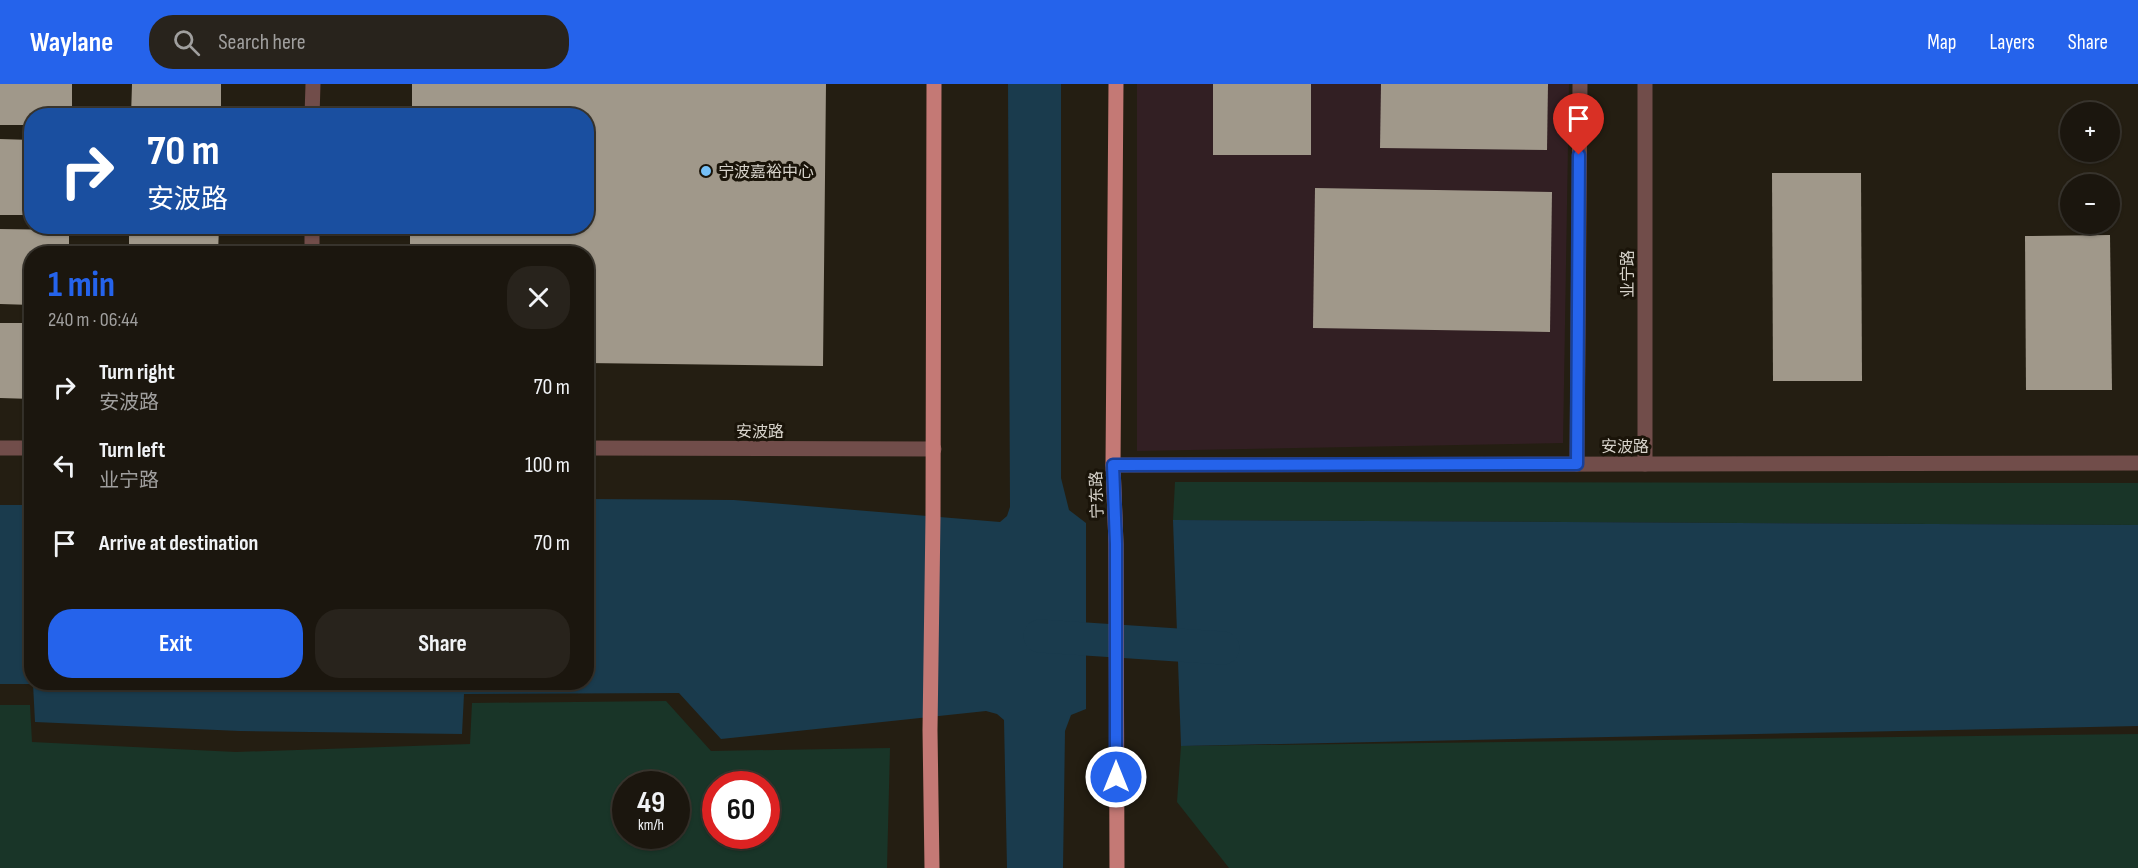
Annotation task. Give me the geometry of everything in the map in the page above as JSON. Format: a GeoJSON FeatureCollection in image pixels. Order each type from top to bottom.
{"type":"FeatureCollection","features":[{"type":"Feature","properties":{"kind":"main road"},"geometry":{"type":"LineString","coordinates":[[932,868],[930,730],[934,449],[934,84]]}},
{"type":"Feature","properties":{"kind":"main road","name":"宁东路"},"geometry":{"type":"LineString","coordinates":[[1116,84],[1113,465],[1116,544],[1117,868]]}},
{"type":"Feature","properties":{"kind":"street"},"geometry":{"type":"LineString","coordinates":[[312,108],[313,84]]}},
{"type":"Feature","properties":{"kind":"street"},"geometry":{"type":"LineString","coordinates":[[1577,464],[1580,84]]}},
{"type":"Feature","properties":{"kind":"street","name":"业宁路"},"geometry":{"type":"LineString","coordinates":[[1645,84],[1645,464]]}},
{"type":"Feature","properties":{"kind":"street"},"geometry":{"type":"LineString","coordinates":[[0,448],[24,448]]}},
{"type":"Feature","properties":{"kind":"street","name":"安波路"},"geometry":{"type":"LineString","coordinates":[[594,448],[934,449]]}},
{"type":"Feature","properties":{"kind":"street","name":"安波路"},"geometry":{"type":"LineString","coordinates":[[1113,465],[2138,464]]}},
{"type":"Feature","properties":{"kind":"shaded area"},"geometry":{"type":"Polygon","coordinates":[[[1137,84],[1569,84],[1563,443],[1137,451],[1137,84]]]}},
{"type":"Feature","properties":{"kind":"green space"},"geometry":{"type":"Polygon","coordinates":[[[1175,482],[2138,483],[2138,525],[1173,520],[1175,482]]]}},
{"type":"Feature","properties":{"kind":"green space"},"geometry":{"type":"Polygon","coordinates":[[[666,701],[711,751],[890,748],[887,868],[0,868],[0,705],[30,705],[32,742],[236,752],[470,744],[472,703],[666,701]]]}},
{"type":"Feature","properties":{"kind":"green space"},"geometry":{"type":"Polygon","coordinates":[[[2138,734],[2138,868],[1229,868],[1177,802],[1181,746],[2138,734]]]}},
{"type":"Feature","properties":{"kind":"water"},"geometry":{"type":"Polygon","coordinates":[[[1008,84],[1061,84],[1061,478],[1069,510],[1086,523],[1086,709],[1071,715],[1065,731],[1063,868],[1007,868],[1004,720],[997,714],[986,711],[721,739],[679,693],[464,694],[462,734],[240,731],[35,722],[33,690],[594,690],[594,499],[734,500],[1000,522],[1007,516],[1010,507],[1008,84]]]}},
{"type":"Feature","properties":{"kind":"water"},"geometry":{"type":"Polygon","coordinates":[[[0,505],[24,505],[24,684],[0,684],[0,505]]]}},
{"type":"Feature","properties":{"kind":"water"},"geometry":{"type":"Polygon","coordinates":[[[1173,520],[2138,525],[2138,726],[1181,746],[1173,520]]]}},
{"type":"Feature","properties":{"kind":"building"},"geometry":{"type":"Polygon","coordinates":[[[0,84],[72,84],[72,108],[24,108],[24,125],[0,125],[0,84]]]}},
{"type":"Feature","properties":{"kind":"building"},"geometry":{"type":"Polygon","coordinates":[[[132,84],[221,84],[221,108],[131,108],[132,84]]]}},
{"type":"Feature","properties":{"kind":"building","name":"宁波嘉裕中心"},"geometry":{"type":"Polygon","coordinates":[[[412,84],[826,84],[823,366],[594,363],[594,246],[410,246],[410,234],[594,234],[594,108],[412,108],[412,84]]]}},
{"type":"Feature","properties":{"kind":"building"},"geometry":{"type":"Polygon","coordinates":[[[1213,84],[1311,84],[1311,155],[1213,155],[1213,84]]]}},
{"type":"Feature","properties":{"kind":"building"},"geometry":{"type":"Polygon","coordinates":[[[1381,84],[1548,84],[1547,150],[1380,148],[1381,84]]]}},
{"type":"Feature","properties":{"kind":"building"},"geometry":{"type":"Polygon","coordinates":[[[0,139],[24,140],[24,215],[0,215],[0,139]]]}},
{"type":"Feature","properties":{"kind":"building"},"geometry":{"type":"Polygon","coordinates":[[[1772,173],[1861,173],[1862,381],[1773,381],[1772,173]]]}},
{"type":"Feature","properties":{"kind":"building"},"geometry":{"type":"Polygon","coordinates":[[[1315,188],[1552,192],[1550,332],[1313,328],[1315,188]]]}},
{"type":"Feature","properties":{"kind":"building"},"geometry":{"type":"Polygon","coordinates":[[[0,229],[24,229],[24,234],[69,234],[69,246],[24,246],[24,305],[0,304],[0,229]]]}},
{"type":"Feature","properties":{"kind":"building"},"geometry":{"type":"Polygon","coordinates":[[[129,234],[219,234],[218,246],[129,246],[129,234]]]}},
{"type":"Feature","properties":{"kind":"building"},"geometry":{"type":"Polygon","coordinates":[[[2110,235],[2112,390],[2026,390],[2025,236],[2110,235]]]}},
{"type":"Feature","properties":{"kind":"building"},"geometry":{"type":"Polygon","coordinates":[[[0,323],[24,323],[24,399],[0,398],[0,323]]]}},
{"type":"Feature","properties":{"kind":"waterway"},"geometry":{"type":"LineString","coordinates":[[1040,636],[1223,648]]}},
{"type":"Feature","properties":{"kind":"place","name":"宁波嘉裕中心"},"geometry":{"type":"Point","coordinates":[706,171]}},
{"type":"Feature","properties":{"kind":"route"},"geometry":{"type":"LineString","coordinates":[[1116,777],[1116,544],[1113,465],[1577,464],[1579,155]]}}]}
